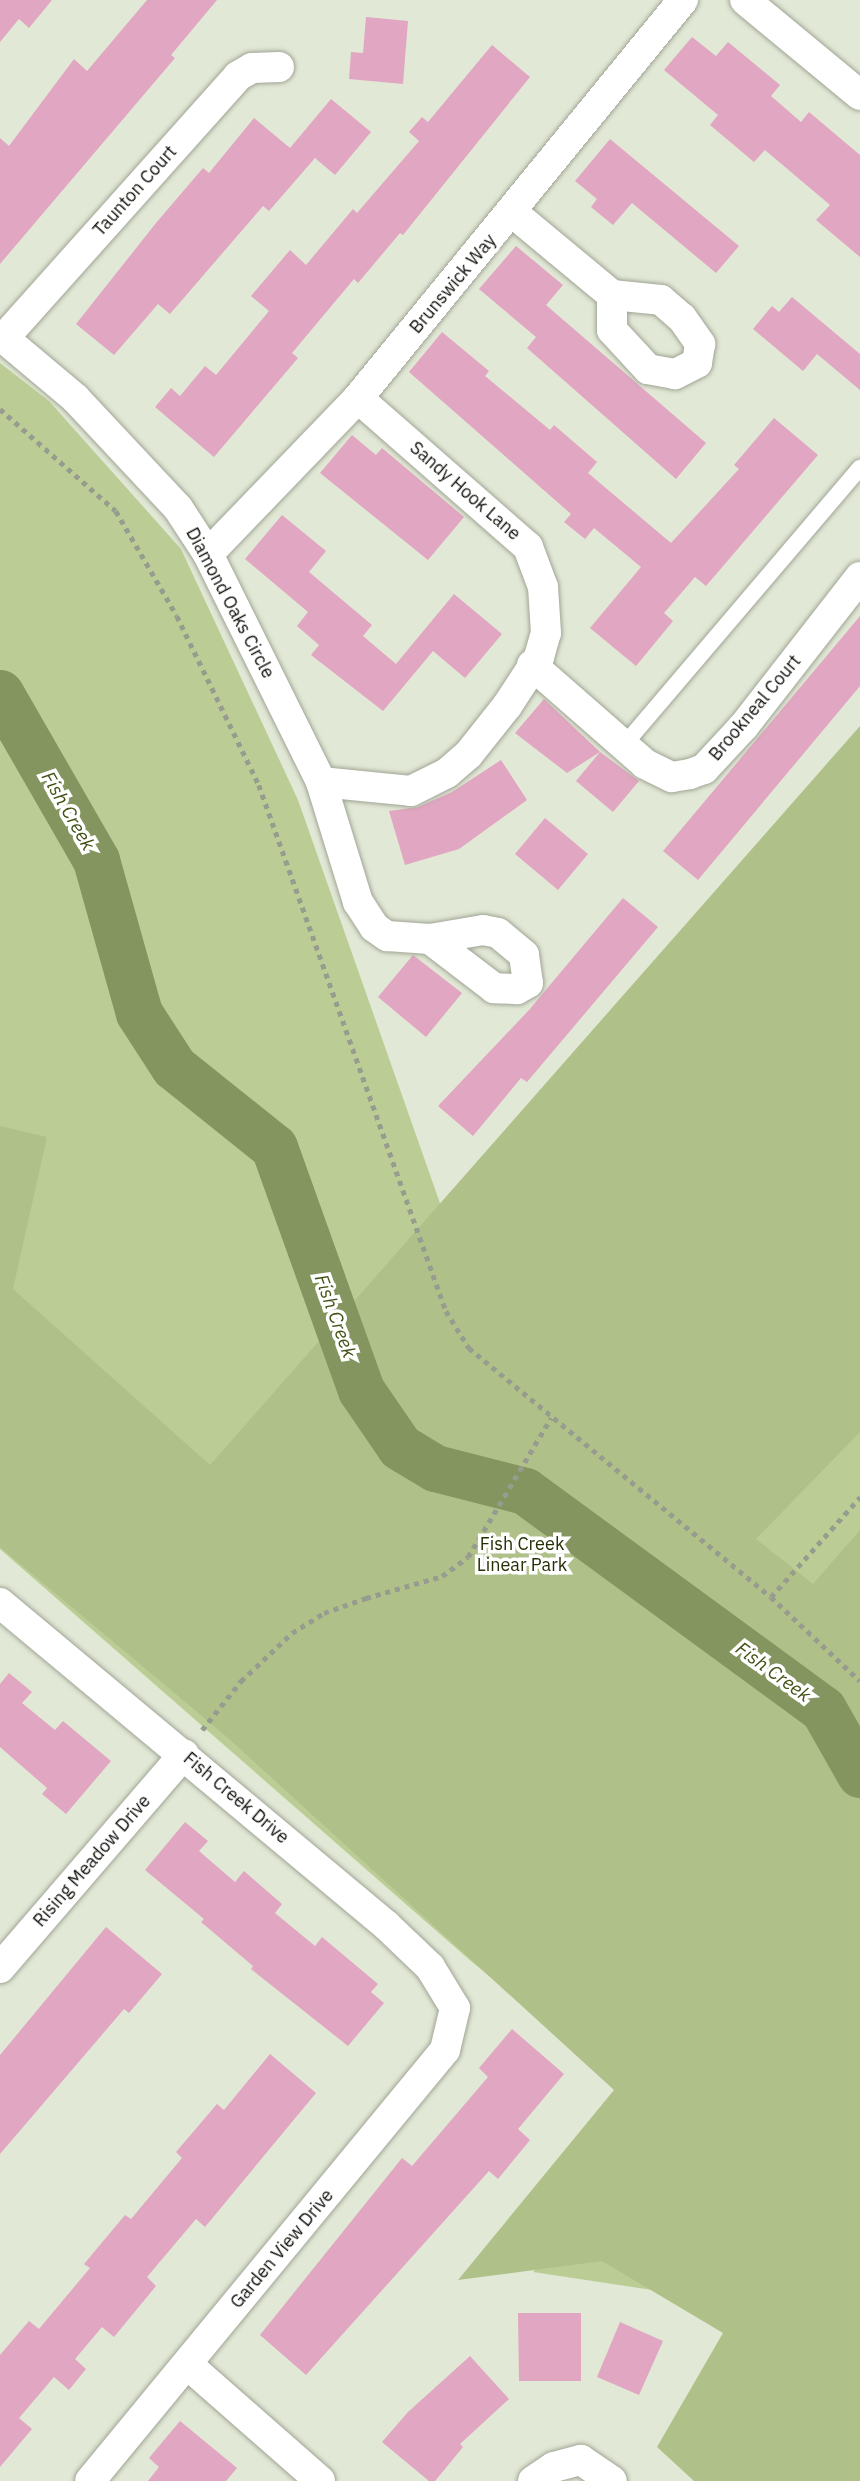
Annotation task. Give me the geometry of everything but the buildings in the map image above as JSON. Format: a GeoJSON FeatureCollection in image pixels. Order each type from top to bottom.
{"type":"FeatureCollection","features":[{"type":"Feature","properties":{"kind":"street","name":"Brunswick Way"},"geometry":{"type":"LineString","coordinates":[[208,554],[358,398],[682,0]]}},
{"type":"Feature","properties":{"kind":"street"},"geometry":{"type":"LineString","coordinates":[[745,0],[860,95]]}},
{"type":"Feature","properties":{"kind":"street","name":"Taunton Court"},"geometry":{"type":"LineString","coordinates":[[2,337],[238,76],[252,68],[279,67]]}},
{"type":"Feature","properties":{"kind":"street"},"geometry":{"type":"LineString","coordinates":[[512,212],[612,295]]}},
{"type":"Feature","properties":{"kind":"street","name":"Diamond Oaks Circle"},"geometry":{"type":"LineString","coordinates":[[2,337],[75,398],[178,508],[208,554],[321,782],[358,902],[374,927],[387,936],[430,939]]}},
{"type":"Feature","properties":{"kind":"street","name":"Sandy Hook Lane"},"geometry":{"type":"LineString","coordinates":[[321,782],[411,791],[447,773],[499,716],[532,665],[546,633],[543,587],[528,547],[358,398]]}},
{"type":"Feature","properties":{"kind":"street","name":"Brookneal Court"},"geometry":{"type":"LineString","coordinates":[[532,665],[645,764],[672,777],[704,769],[744,726],[860,577]]}},
{"type":"Feature","properties":{"kind":"street","name":"Fish Creek Drive"},"geometry":{"type":"LineString","coordinates":[[0,1603],[386,1925],[430,1967],[455,2008]]}},
{"type":"Feature","properties":{"kind":"street","name":"Rising Meadow Drive"},"geometry":{"type":"LineString","coordinates":[[0,1968],[184,1755]]}},
{"type":"Feature","properties":{"kind":"street","name":"Garden View Drive"},"geometry":{"type":"LineString","coordinates":[[90,2481],[445,2050],[455,2008]]}},
{"type":"Feature","properties":{"kind":"street"},"geometry":{"type":"LineString","coordinates":[[187,2364],[320,2481]]}},
{"type":"Feature","properties":{"kind":"street"},"geometry":{"type":"LineString","coordinates":[[533,2481],[554,2467],[582,2460],[612,2481]]}},
{"type":"Feature","properties":{"kind":"lane"},"geometry":{"type":"LineString","coordinates":[[624,745],[860,468]]}},
{"type":"Feature","properties":{"kind":"path"},"geometry":{"type":"LineString","coordinates":[[0,409],[116,511],[177,616],[259,785],[446,1311],[469,1348],[771,1597],[860,1681]]}},
{"type":"Feature","properties":{"kind":"path"},"geometry":{"type":"LineString","coordinates":[[202,1730],[241,1681],[292,1633],[324,1614],[366,1598],[409,1589],[455,1569],[487,1532],[530,1448],[551,1418]]}},
{"type":"Feature","properties":{"kind":"path"},"geometry":{"type":"LineString","coordinates":[[771,1597],[860,1497]]}},
{"type":"Feature","properties":{"kind":"green space","name":"Fish Creek Linear Park"},"geometry":{"type":"Polygon","coordinates":[[[0,363],[49,401],[181,549],[298,800],[447,1223],[860,896],[860,2481],[798,2312],[533,2272],[671,2123],[472,1962],[0,1549],[0,363]]]}},
{"type":"Feature","properties":{"kind":"green space","name":"Fish Creek Linear Park"},"geometry":{"type":"Polygon","coordinates":[[[860,726],[860,1432],[756,1539],[813,1584],[860,1530],[860,2481],[694,2481],[657,2447],[723,2333],[602,2261],[458,2280],[614,2090],[227,1737],[0,1547],[0,1126],[47,1137],[13,1289],[210,1465],[860,726]]]}},
{"type":"Feature","properties":{"kind":"waterway","name":"Fish Creek"},"geometry":{"type":"LineString","coordinates":[[0,693],[96,860],[139,1013],[174,1067],[274,1147],[361,1390],[400,1447],[435,1468],[525,1491],[823,1709],[860,1774]]}}]}
